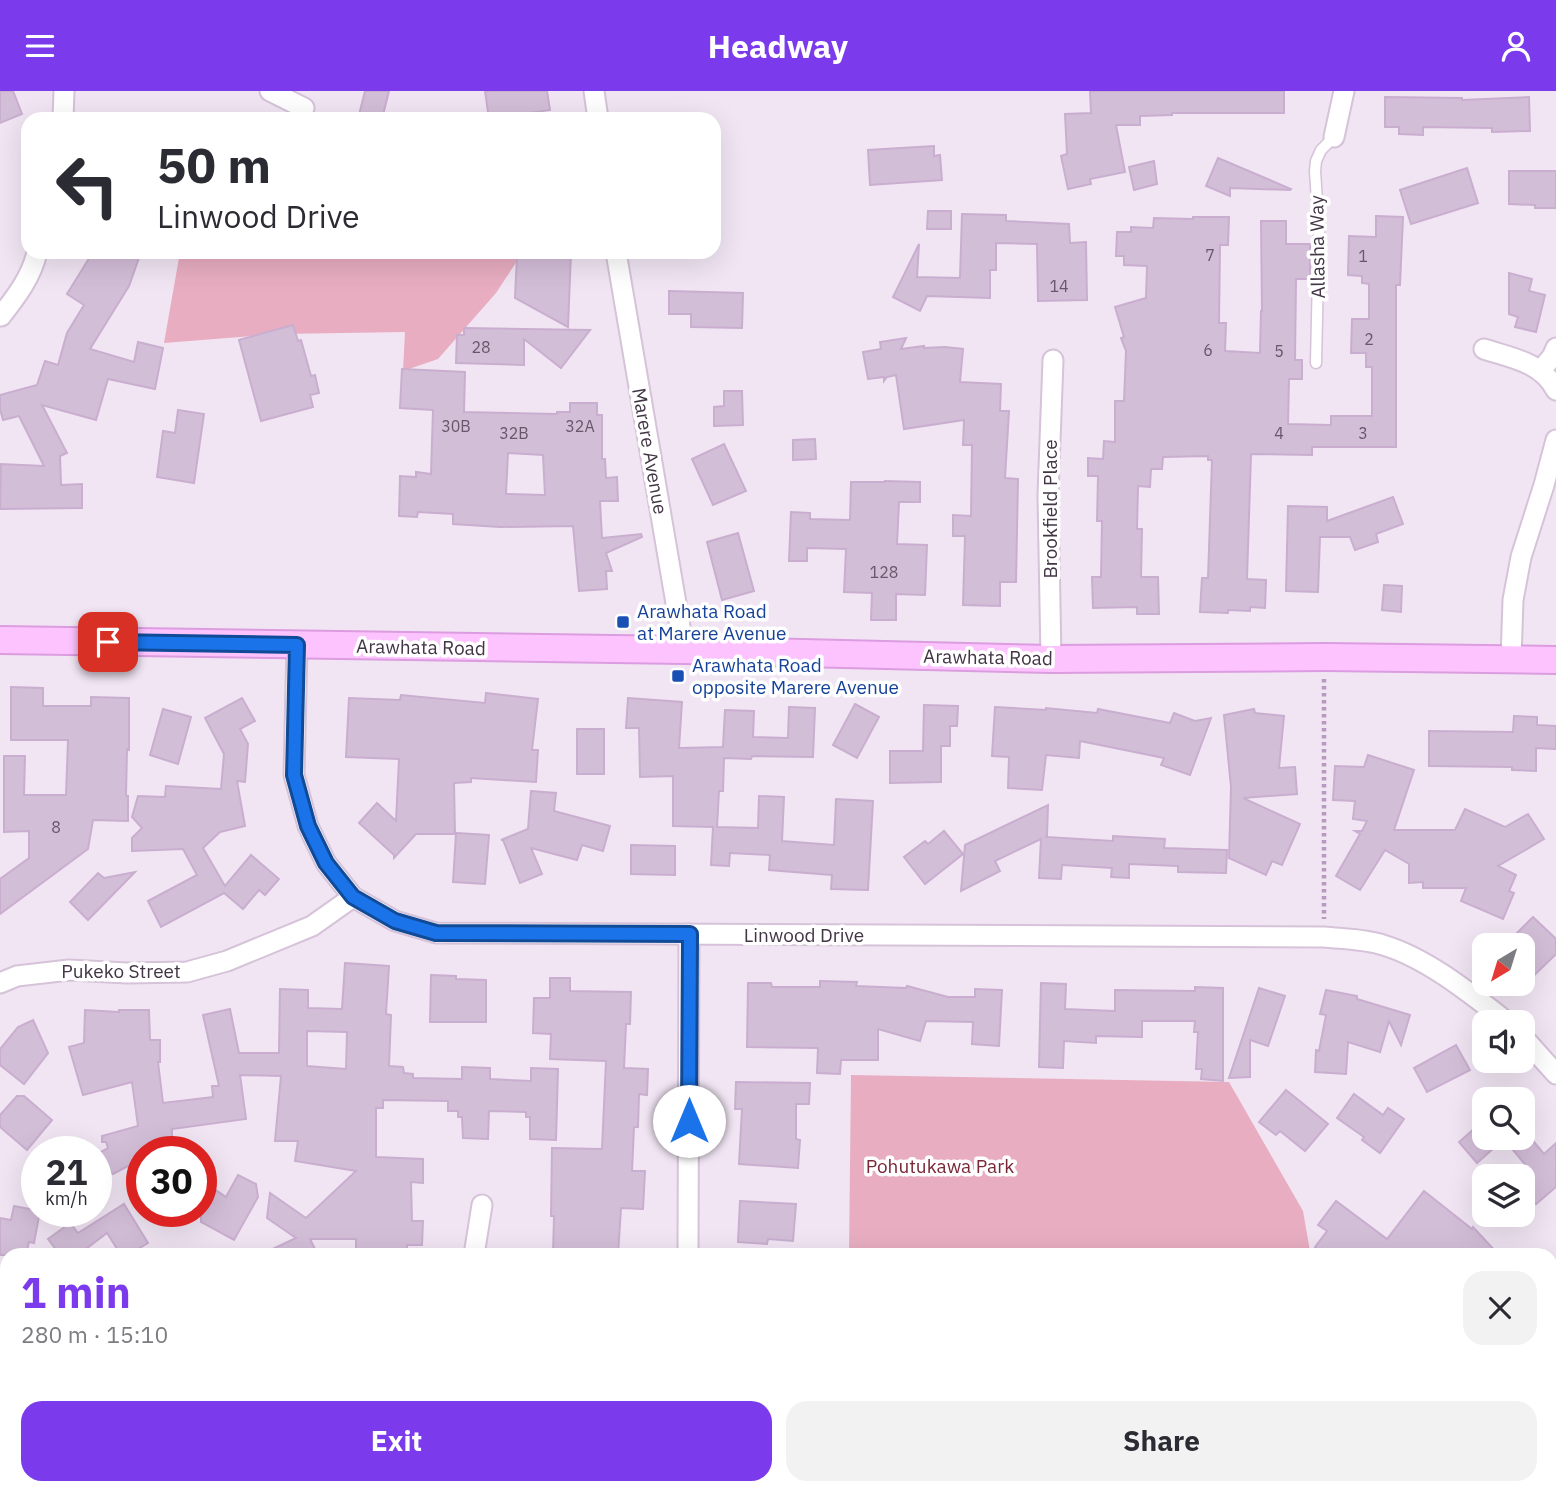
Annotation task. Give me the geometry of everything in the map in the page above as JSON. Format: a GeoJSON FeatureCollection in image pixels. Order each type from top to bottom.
{"type":"FeatureCollection","features":[{"type":"Feature","properties":{"kind":"main road","name":"Arawhata Road"},"geometry":{"type":"LineString","coordinates":[[0,641],[684,650],[1051,659],[1324,657],[1556,660]]}},
{"type":"Feature","properties":{"kind":"street"},"geometry":{"type":"LineString","coordinates":[[63,112],[64,91]]}},
{"type":"Feature","properties":{"kind":"street"},"geometry":{"type":"LineString","coordinates":[[270,91],[304,108]]}},
{"type":"Feature","properties":{"kind":"street"},"geometry":{"type":"LineString","coordinates":[[594,91],[597,112]]}},
{"type":"Feature","properties":{"kind":"street"},"geometry":{"type":"LineString","coordinates":[[1334,137],[1344,91]]}},
{"type":"Feature","properties":{"kind":"street"},"geometry":{"type":"LineString","coordinates":[[1,316],[21,291],[35,259]]}},
{"type":"Feature","properties":{"kind":"street","name":"Marere Avenue"},"geometry":{"type":"LineString","coordinates":[[617,259],[684,650]]}},
{"type":"Feature","properties":{"kind":"street"},"geometry":{"type":"LineString","coordinates":[[1540,371],[1556,348]]}},
{"type":"Feature","properties":{"kind":"street"},"geometry":{"type":"LineString","coordinates":[[1484,349],[1531,364],[1552,382],[1556,390]]}},
{"type":"Feature","properties":{"kind":"street","name":"Brookfield Place"},"geometry":{"type":"LineString","coordinates":[[1051,659],[1048,495],[1053,360]]}},
{"type":"Feature","properties":{"kind":"street"},"geometry":{"type":"LineString","coordinates":[[1511,659],[1513,600],[1521,557],[1556,440]]}},
{"type":"Feature","properties":{"kind":"street","name":"Linwood Drive"},"geometry":{"type":"LineString","coordinates":[[297,645],[294,775],[308,826],[326,863],[353,897],[395,921],[436,933],[1324,937],[1381,944],[1411,955],[1492,1010]]}},
{"type":"Feature","properties":{"kind":"street","name":"Pukeko Street"},"geometry":{"type":"LineString","coordinates":[[0,983],[17,975],[69,970],[187,972],[227,961],[312,926],[353,897]]}},
{"type":"Feature","properties":{"kind":"street"},"geometry":{"type":"LineString","coordinates":[[688,1248],[690,934]]}},
{"type":"Feature","properties":{"kind":"street"},"geometry":{"type":"LineString","coordinates":[[1535,1050],[1556,1073]]}},
{"type":"Feature","properties":{"kind":"street"},"geometry":{"type":"LineString","coordinates":[[475,1248],[482,1205]]}},
{"type":"Feature","properties":{"kind":"lane","name":"Allasha Way"},"geometry":{"type":"LineString","coordinates":[[1316,363],[1319,230],[1315,171],[1321,150],[1334,137]]}},
{"type":"Feature","properties":{"kind":"path"},"geometry":{"type":"LineString","coordinates":[[1324,657],[1324,937]]}},
{"type":"Feature","properties":{"kind":"green space"},"geometry":{"type":"Polygon","coordinates":[[[179,259],[518,259],[496,293],[438,359],[403,371],[405,332],[279,334],[164,343],[179,259]]]}},
{"type":"Feature","properties":{"kind":"green space","name":"Pohutukawa Park"},"geometry":{"type":"Polygon","coordinates":[[[851,1075],[1229,1082],[1303,1211],[1309,1248],[849,1248],[851,1075]]]}},
{"type":"Feature","properties":{"kind":"building"},"geometry":{"type":"Polygon","coordinates":[[[0,91],[13,91],[21,114],[0,123],[0,91]]]}},
{"type":"Feature","properties":{"kind":"building"},"geometry":{"type":"Polygon","coordinates":[[[365,91],[389,91],[384,112],[360,112],[365,91]]]}},
{"type":"Feature","properties":{"kind":"building"},"geometry":{"type":"Polygon","coordinates":[[[485,91],[547,91],[550,110],[488,112],[485,91]]]}},
{"type":"Feature","properties":{"kind":"building"},"geometry":{"type":"Polygon","coordinates":[[[1090,91],[1284,91],[1284,113],[1172,113],[1140,116],[1140,125],[1116,125],[1125,172],[1090,179],[1091,184],[1068,189],[1061,156],[1067,154],[1065,114],[1091,113],[1090,91]]]}},
{"type":"Feature","properties":{"kind":"building"},"geometry":{"type":"Polygon","coordinates":[[[1385,97],[1462,100],[1529,97],[1530,131],[1492,132],[1492,128],[1423,127],[1423,135],[1399,134],[1399,127],[1385,127],[1385,97]]]}},
{"type":"Feature","properties":{"kind":"building"},"geometry":{"type":"Polygon","coordinates":[[[934,146],[934,156],[940,155],[942,180],[870,185],[868,150],[934,146]]]}},
{"type":"Feature","properties":{"kind":"building"},"geometry":{"type":"Polygon","coordinates":[[[1218,158],[1291,189],[1230,188],[1230,196],[1206,186],[1218,158]]]}},
{"type":"Feature","properties":{"kind":"building"},"geometry":{"type":"Polygon","coordinates":[[[1154,161],[1157,184],[1134,190],[1129,167],[1154,161]]]}},
{"type":"Feature","properties":{"kind":"building"},"geometry":{"type":"Polygon","coordinates":[[[1467,168],[1478,203],[1411,224],[1400,190],[1467,168]]]}},
{"type":"Feature","properties":{"kind":"building"},"geometry":{"type":"Polygon","coordinates":[[[1509,171],[1556,171],[1556,208],[1509,204],[1509,171]]]}},
{"type":"Feature","properties":{"kind":"building"},"geometry":{"type":"Polygon","coordinates":[[[928,211],[951,211],[951,229],[927,229],[928,211]]]}},
{"type":"Feature","properties":{"kind":"building"},"geometry":{"type":"Polygon","coordinates":[[[962,214],[1006,215],[1006,221],[1069,224],[1070,243],[1086,242],[1087,300],[1038,301],[1037,244],[996,243],[996,270],[990,270],[990,298],[927,296],[920,311],[893,297],[919,244],[917,277],[960,278],[962,214]]]}},
{"type":"Feature","properties":{"kind":"building"},"geometry":{"type":"Polygon","coordinates":[[[1376,216],[1403,217],[1400,285],[1396,285],[1396,447],[1312,447],[1312,455],[1251,454],[1247,579],[1266,580],[1265,608],[1250,607],[1250,611],[1228,610],[1228,613],[1200,612],[1202,578],[1208,578],[1212,460],[1208,460],[1208,456],[1163,457],[1162,469],[1151,469],[1150,487],[1138,486],[1137,529],[1142,529],[1141,577],[1158,577],[1159,614],[1137,614],[1137,607],[1093,608],[1092,577],[1101,577],[1102,521],[1097,521],[1098,476],[1088,476],[1088,458],[1103,459],[1104,441],[1115,442],[1115,401],[1124,401],[1126,351],[1115,307],[1146,298],[1147,266],[1124,265],[1124,256],[1116,256],[1117,232],[1131,232],[1131,227],[1153,228],[1154,218],[1229,217],[1228,245],[1220,245],[1219,323],[1226,323],[1225,351],[1260,353],[1261,221],[1286,221],[1286,244],[1310,244],[1310,279],[1296,279],[1295,360],[1302,360],[1302,379],[1289,379],[1288,424],[1331,425],[1331,416],[1372,416],[1372,367],[1366,367],[1366,353],[1351,353],[1352,319],[1369,319],[1369,284],[1362,283],[1362,276],[1348,275],[1349,236],[1376,237],[1376,216]]]}},
{"type":"Feature","properties":{"kind":"building"},"geometry":{"type":"Polygon","coordinates":[[[89,259],[139,259],[129,286],[90,349],[134,362],[138,342],[163,348],[155,389],[108,379],[96,420],[42,405],[67,453],[60,456],[61,485],[82,484],[82,508],[0,509],[1,464],[44,466],[19,416],[3,420],[0,395],[37,385],[45,361],[58,365],[67,333],[84,305],[67,294],[89,259]]]}},
{"type":"Feature","properties":{"kind":"building"},"geometry":{"type":"Polygon","coordinates":[[[517,259],[571,259],[568,327],[515,298],[517,259]]]}},
{"type":"Feature","properties":{"kind":"building"},"geometry":{"type":"Polygon","coordinates":[[[1509,273],[1532,279],[1529,291],[1545,295],[1536,332],[1515,327],[1518,317],[1509,314],[1509,273]]]}},
{"type":"Feature","properties":{"kind":"building"},"geometry":{"type":"Polygon","coordinates":[[[669,291],[743,293],[742,328],[691,327],[691,314],[669,314],[669,291]]]}},
{"type":"Feature","properties":{"kind":"building"},"geometry":{"type":"Polygon","coordinates":[[[293,325],[298,341],[301,340],[311,376],[315,375],[319,393],[310,395],[313,407],[261,421],[239,340],[293,325]]]}},
{"type":"Feature","properties":{"kind":"building"},"geometry":{"type":"Polygon","coordinates":[[[464,328],[590,330],[561,368],[524,339],[524,365],[456,363],[457,335],[464,335],[464,328]]]}},
{"type":"Feature","properties":{"kind":"building"},"geometry":{"type":"Polygon","coordinates":[[[906,338],[901,349],[924,346],[963,349],[960,382],[1001,384],[1000,411],[1009,411],[1005,478],[1018,479],[1016,582],[1000,582],[1000,606],[963,605],[965,536],[953,536],[953,515],[971,516],[972,445],[963,445],[964,420],[904,429],[896,375],[887,377],[884,381],[884,377],[868,379],[863,352],[881,349],[880,342],[906,338]]]}},
{"type":"Feature","properties":{"kind":"building"},"geometry":{"type":"Polygon","coordinates":[[[402,369],[465,372],[464,412],[557,414],[570,412],[570,403],[597,403],[597,415],[602,415],[602,459],[605,459],[606,478],[617,477],[618,501],[600,501],[602,538],[641,534],[642,537],[606,553],[612,571],[606,571],[607,589],[579,591],[573,526],[500,527],[453,524],[453,514],[418,512],[417,517],[399,516],[400,476],[416,477],[416,472],[431,474],[433,410],[400,408],[402,369]],[[508,453],[506,494],[545,495],[543,455],[508,453]]]}},
{"type":"Feature","properties":{"kind":"building"},"geometry":{"type":"Polygon","coordinates":[[[724,391],[742,391],[743,425],[714,426],[714,407],[724,406],[724,391]]]}},
{"type":"Feature","properties":{"kind":"building"},"geometry":{"type":"Polygon","coordinates":[[[178,410],[204,414],[194,483],[157,477],[163,431],[175,433],[178,410]]]}},
{"type":"Feature","properties":{"kind":"building"},"geometry":{"type":"Polygon","coordinates":[[[815,439],[816,459],[793,460],[793,440],[815,439]]]}},
{"type":"Feature","properties":{"kind":"building"},"geometry":{"type":"Polygon","coordinates":[[[724,444],[746,491],[713,505],[692,459],[724,444]]]}},
{"type":"Feature","properties":{"kind":"building"},"geometry":{"type":"Polygon","coordinates":[[[851,482],[920,482],[920,502],[899,502],[897,544],[927,545],[925,595],[896,594],[896,620],[871,620],[872,593],[844,592],[846,549],[807,548],[807,561],[789,561],[791,512],[810,513],[810,519],[850,520],[851,482]]]}},
{"type":"Feature","properties":{"kind":"building"},"geometry":{"type":"Polygon","coordinates":[[[1393,497],[1403,524],[1376,534],[1378,542],[1355,550],[1350,537],[1320,537],[1318,592],[1286,591],[1288,506],[1327,507],[1327,521],[1393,497]]]}},
{"type":"Feature","properties":{"kind":"building"},"geometry":{"type":"Polygon","coordinates":[[[738,533],[754,591],[722,600],[707,542],[738,533]]]}},
{"type":"Feature","properties":{"kind":"building"},"geometry":{"type":"Polygon","coordinates":[[[1384,585],[1402,586],[1401,612],[1382,610],[1384,585]]]}},
{"type":"Feature","properties":{"kind":"building"},"geometry":{"type":"Polygon","coordinates":[[[11,687],[43,688],[43,706],[91,706],[91,697],[129,698],[126,796],[128,821],[93,820],[88,849],[0,914],[0,879],[29,858],[29,831],[4,832],[4,756],[25,756],[24,795],[66,795],[68,740],[11,740],[11,687]]]}},
{"type":"Feature","properties":{"kind":"building"},"geometry":{"type":"Polygon","coordinates":[[[486,693],[538,699],[532,750],[538,750],[536,782],[471,778],[471,782],[454,783],[455,834],[416,834],[394,858],[394,855],[359,823],[377,803],[396,821],[399,759],[346,757],[349,698],[400,700],[401,695],[485,703],[486,693]]]}},
{"type":"Feature","properties":{"kind":"building"},"geometry":{"type":"Polygon","coordinates":[[[242,698],[255,721],[240,729],[248,744],[245,782],[237,781],[245,826],[220,832],[203,848],[225,886],[251,855],[279,879],[265,895],[259,890],[243,909],[224,893],[161,927],[148,901],[197,875],[183,849],[132,851],[132,838],[142,828],[132,817],[138,796],[165,797],[166,786],[221,789],[224,754],[205,718],[242,698]]]}},
{"type":"Feature","properties":{"kind":"building"},"geometry":{"type":"Polygon","coordinates":[[[628,698],[682,702],[679,748],[723,747],[725,710],[754,711],[753,737],[788,738],[789,707],[815,708],[813,757],[724,758],[723,791],[719,791],[717,827],[758,828],[759,796],[784,797],[782,841],[834,845],[836,799],[873,801],[868,890],[831,889],[832,875],[769,870],[770,855],[730,853],[729,866],[711,865],[713,827],[673,826],[673,776],[640,777],[639,728],[626,728],[628,698]]]}},
{"type":"Feature","properties":{"kind":"building"},"geometry":{"type":"Polygon","coordinates":[[[855,704],[879,717],[857,758],[833,745],[855,704]]]}},
{"type":"Feature","properties":{"kind":"building"},"geometry":{"type":"Polygon","coordinates":[[[924,705],[958,706],[957,726],[950,726],[950,746],[941,746],[941,782],[890,783],[890,751],[923,751],[924,705]]]}},
{"type":"Feature","properties":{"kind":"building"},"geometry":{"type":"Polygon","coordinates":[[[995,707],[1097,713],[1098,709],[1170,723],[1174,713],[1195,721],[1211,718],[1190,775],[1161,765],[1164,758],[1080,741],[1079,758],[1046,755],[1042,790],[1008,788],[1009,757],[992,756],[995,707]]]}},
{"type":"Feature","properties":{"kind":"building"},"geometry":{"type":"Polygon","coordinates":[[[163,709],[191,717],[178,764],[150,755],[163,709]]]}},
{"type":"Feature","properties":{"kind":"building"},"geometry":{"type":"Polygon","coordinates":[[[1254,709],[1255,713],[1284,716],[1279,768],[1295,767],[1297,794],[1243,798],[1300,824],[1282,865],[1272,861],[1266,875],[1229,858],[1231,787],[1224,715],[1254,709]]]}},
{"type":"Feature","properties":{"kind":"building"},"geometry":{"type":"Polygon","coordinates":[[[1514,716],[1537,717],[1537,725],[1556,726],[1556,749],[1536,748],[1536,771],[1512,770],[1512,767],[1429,766],[1429,731],[1513,732],[1514,716]]]}},
{"type":"Feature","properties":{"kind":"building"},"geometry":{"type":"Polygon","coordinates":[[[577,729],[604,729],[604,774],[577,774],[577,729]]]}},
{"type":"Feature","properties":{"kind":"building"},"geometry":{"type":"Polygon","coordinates":[[[1368,755],[1414,770],[1394,830],[1455,830],[1465,809],[1505,827],[1528,814],[1544,839],[1498,866],[1516,875],[1509,891],[1514,893],[1503,919],[1461,901],[1466,888],[1423,888],[1423,882],[1409,883],[1409,864],[1385,850],[1360,890],[1336,876],[1360,834],[1355,831],[1362,831],[1367,821],[1353,819],[1355,801],[1333,800],[1335,766],[1364,767],[1368,755]]]}},
{"type":"Feature","properties":{"kind":"building"},"geometry":{"type":"Polygon","coordinates":[[[531,791],[556,793],[554,811],[610,826],[603,851],[582,845],[577,860],[531,848],[542,874],[520,883],[501,840],[528,829],[531,791]]]}},
{"type":"Feature","properties":{"kind":"building"},"geometry":{"type":"Polygon","coordinates":[[[1048,805],[1046,837],[1113,841],[1113,836],[1165,839],[1164,848],[1227,850],[1226,873],[1178,872],[1178,866],[1129,864],[1129,878],[1111,877],[1112,868],[1062,865],[1061,879],[1039,878],[1041,839],[995,861],[1000,871],[961,891],[965,845],[1048,805]]]}},
{"type":"Feature","properties":{"kind":"building"},"geometry":{"type":"Polygon","coordinates":[[[944,831],[963,854],[925,884],[904,857],[925,841],[928,844],[944,831]]]}},
{"type":"Feature","properties":{"kind":"building"},"geometry":{"type":"Polygon","coordinates":[[[456,833],[489,835],[485,884],[453,882],[456,833]]]}},
{"type":"Feature","properties":{"kind":"building"},"geometry":{"type":"Polygon","coordinates":[[[631,845],[675,846],[675,875],[631,874],[631,845]]]}},
{"type":"Feature","properties":{"kind":"building"},"geometry":{"type":"Polygon","coordinates":[[[135,872],[88,920],[70,902],[98,873],[104,878],[135,872]]]}},
{"type":"Feature","properties":{"kind":"building"},"geometry":{"type":"Polygon","coordinates":[[[1533,917],[1556,939],[1556,954],[1535,974],[1535,933],[1517,933],[1533,917]]]}},
{"type":"Feature","properties":{"kind":"building"},"geometry":{"type":"Polygon","coordinates":[[[345,963],[389,966],[386,1014],[391,1015],[389,1066],[403,1067],[404,1073],[413,1074],[413,1078],[462,1079],[462,1067],[490,1068],[490,1079],[531,1081],[531,1068],[558,1069],[556,1140],[530,1139],[530,1117],[526,1117],[526,1112],[489,1111],[488,1139],[463,1138],[462,1117],[458,1117],[458,1111],[448,1111],[448,1101],[383,1100],[383,1108],[376,1108],[376,1157],[423,1159],[423,1183],[411,1182],[412,1221],[423,1221],[422,1245],[407,1245],[407,1248],[356,1248],[356,1239],[310,1239],[314,1248],[275,1248],[296,1238],[267,1218],[270,1193],[306,1218],[356,1171],[295,1161],[298,1141],[275,1141],[281,1076],[240,1075],[246,1119],[172,1129],[172,1136],[126,1136],[126,1167],[112,1173],[112,1136],[102,1136],[138,1126],[132,1082],[83,1095],[69,1047],[84,1043],[85,1010],[149,1010],[150,1040],[160,1040],[158,1062],[163,1103],[213,1097],[212,1086],[219,1086],[203,1015],[230,1009],[239,1053],[279,1053],[280,989],[308,990],[308,1008],[342,1009],[345,963]],[[307,1031],[307,1066],[346,1069],[347,1032],[307,1031]]]}},
{"type":"Feature","properties":{"kind":"building"},"geometry":{"type":"Polygon","coordinates":[[[431,975],[486,980],[486,1022],[430,1022],[431,975]]]}},
{"type":"Feature","properties":{"kind":"building"},"geometry":{"type":"Polygon","coordinates":[[[550,978],[570,978],[570,991],[631,992],[624,1068],[648,1069],[647,1095],[639,1094],[632,1171],[645,1171],[643,1209],[621,1208],[618,1248],[553,1248],[552,1148],[602,1149],[606,1061],[550,1059],[551,1034],[533,1033],[534,998],[550,998],[550,978]]]}},
{"type":"Feature","properties":{"kind":"building"},"geometry":{"type":"Polygon","coordinates":[[[820,981],[857,982],[856,986],[907,986],[948,997],[975,997],[975,989],[1002,990],[999,1046],[972,1044],[973,1022],[926,1021],[920,1041],[878,1029],[878,1060],[841,1060],[840,1074],[817,1073],[818,1048],[747,1047],[748,983],[771,983],[772,987],[820,987],[820,981]]]}},
{"type":"Feature","properties":{"kind":"building"},"geometry":{"type":"Polygon","coordinates":[[[1041,983],[1066,984],[1065,1009],[1115,1011],[1115,990],[1195,991],[1195,987],[1223,988],[1223,1081],[1201,1079],[1202,1069],[1196,1069],[1198,1032],[1194,1032],[1195,1021],[1142,1021],[1142,1037],[1096,1036],[1096,1043],[1064,1041],[1063,1068],[1039,1067],[1041,983]]]}},
{"type":"Feature","properties":{"kind":"building"},"geometry":{"type":"Polygon","coordinates":[[[1259,988],[1285,996],[1268,1046],[1250,1040],[1250,1077],[1229,1078],[1259,988]]]}},
{"type":"Feature","properties":{"kind":"building"},"geometry":{"type":"Polygon","coordinates":[[[1326,990],[1357,996],[1357,999],[1410,1015],[1401,1045],[1389,1021],[1380,1052],[1348,1042],[1346,1074],[1315,1072],[1316,1050],[1319,1051],[1326,1015],[1320,1014],[1326,990]]]}},
{"type":"Feature","properties":{"kind":"building"},"geometry":{"type":"Polygon","coordinates":[[[33,1020],[48,1053],[24,1084],[0,1065],[0,1049],[18,1027],[33,1020]]]}},
{"type":"Feature","properties":{"kind":"building"},"geometry":{"type":"Polygon","coordinates":[[[1456,1045],[1470,1070],[1427,1092],[1414,1068],[1456,1045]]]}},
{"type":"Feature","properties":{"kind":"building"},"geometry":{"type":"Polygon","coordinates":[[[736,1082],[810,1083],[809,1104],[796,1104],[796,1139],[800,1140],[798,1168],[739,1164],[742,1109],[735,1109],[736,1082]]]}},
{"type":"Feature","properties":{"kind":"building"},"geometry":{"type":"Polygon","coordinates":[[[1286,1090],[1328,1124],[1305,1151],[1280,1131],[1276,1135],[1259,1122],[1286,1090]]]}},
{"type":"Feature","properties":{"kind":"building"},"geometry":{"type":"Polygon","coordinates":[[[1354,1094],[1383,1115],[1388,1108],[1404,1119],[1380,1153],[1362,1140],[1364,1137],[1337,1118],[1354,1094]]]}},
{"type":"Feature","properties":{"kind":"building"},"geometry":{"type":"Polygon","coordinates":[[[17,1096],[24,1096],[52,1120],[39,1136],[21,1136],[21,1145],[0,1127],[0,1115],[17,1096]]]}},
{"type":"Feature","properties":{"kind":"building"},"geometry":{"type":"Polygon","coordinates":[[[1472,1131],[1472,1150],[1492,1150],[1477,1163],[1459,1142],[1472,1131]]]}},
{"type":"Feature","properties":{"kind":"building"},"geometry":{"type":"Polygon","coordinates":[[[1535,1143],[1544,1154],[1556,1143],[1556,1187],[1536,1204],[1535,1164],[1525,1164],[1513,1150],[1535,1150],[1535,1143]]]}},
{"type":"Feature","properties":{"kind":"building"},"geometry":{"type":"Polygon","coordinates":[[[238,1175],[256,1184],[258,1197],[234,1240],[210,1227],[217,1227],[217,1191],[226,1197],[238,1175]]]}},
{"type":"Feature","properties":{"kind":"building"},"geometry":{"type":"Polygon","coordinates":[[[1424,1191],[1472,1229],[1473,1227],[1492,1248],[1316,1248],[1327,1231],[1318,1225],[1336,1201],[1387,1239],[1424,1191]]]}},
{"type":"Feature","properties":{"kind":"building"},"geometry":{"type":"Polygon","coordinates":[[[740,1201],[796,1204],[793,1241],[768,1239],[767,1244],[738,1242],[740,1201]]]}},
{"type":"Feature","properties":{"kind":"building"},"geometry":{"type":"Polygon","coordinates":[[[124,1204],[126,1227],[138,1227],[148,1243],[140,1248],[117,1248],[107,1233],[87,1248],[55,1248],[48,1239],[64,1227],[73,1227],[78,1233],[88,1227],[112,1227],[112,1212],[124,1204]]]}},
{"type":"Feature","properties":{"kind":"building"},"geometry":{"type":"Polygon","coordinates":[[[14,1206],[21,1207],[21,1227],[37,1227],[34,1243],[29,1242],[28,1248],[0,1248],[0,1218],[11,1220],[14,1206]]]}},
{"type":"Feature","properties":{"kind":"place","name":"Arawhata Road at Marere Avenue"},"geometry":{"type":"Point","coordinates":[623,622]}},
{"type":"Feature","properties":{"kind":"place","name":"Arawhata Road opposite Marere Avenue"},"geometry":{"type":"Point","coordinates":[678,676]}},
{"type":"Feature","properties":{"kind":"route"},"geometry":{"type":"LineString","coordinates":[[108,642],[297,645],[294,775],[308,826],[326,863],[353,897],[395,921],[436,933],[690,934],[689,1121]]}}]}
